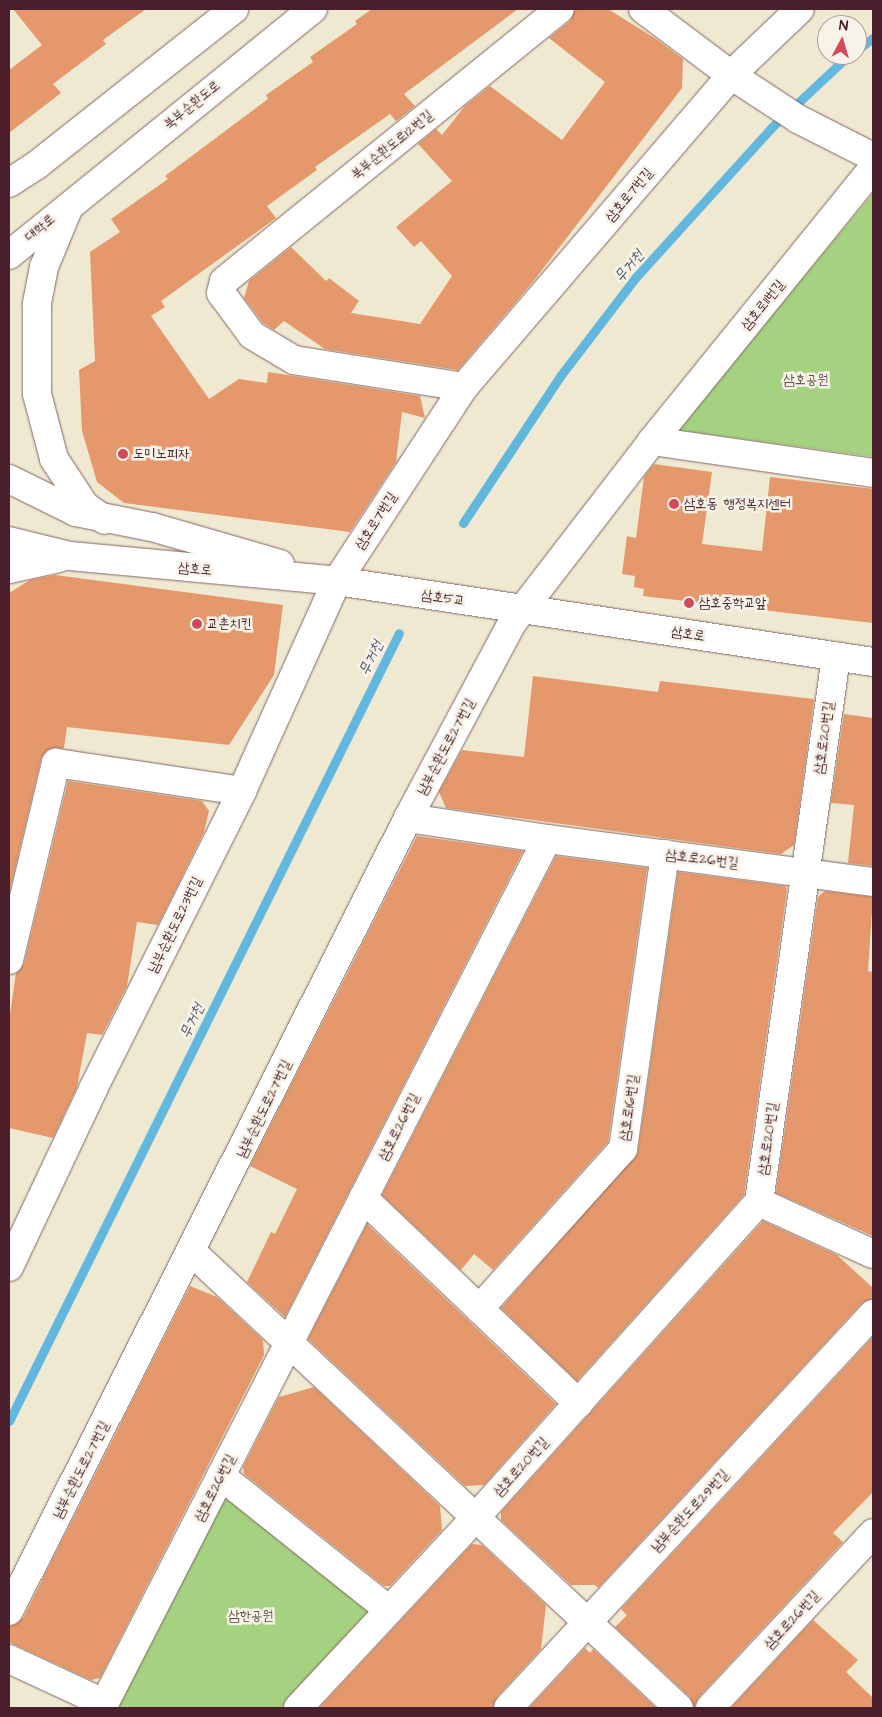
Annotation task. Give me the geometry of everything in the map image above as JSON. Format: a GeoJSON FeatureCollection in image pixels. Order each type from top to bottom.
{"type":"FeatureCollection","features":[{"type":"Feature","properties":{"kind":"street"},"geometry":{"type":"LineString","coordinates":[[9,183],[38,164],[234,9]]}},
{"type":"Feature","properties":{"kind":"street","name":"북부순환도로"},"geometry":{"type":"LineString","coordinates":[[72,202],[313,9]]}},
{"type":"Feature","properties":{"kind":"street","name":"북부순환도로12번길"},"geometry":{"type":"LineString","coordinates":[[464,387],[294,360],[252,336],[222,293],[224,281],[560,9]]}},
{"type":"Feature","properties":{"kind":"street"},"geometry":{"type":"LineString","coordinates":[[643,9],[731,75],[798,119],[873,157]]}},
{"type":"Feature","properties":{"kind":"street","name":"삼호로7번길"},"geometry":{"type":"LineString","coordinates":[[337,580],[464,387],[731,75],[800,9]]}},
{"type":"Feature","properties":{"kind":"street","name":"삼호로11번길"},"geometry":{"type":"LineString","coordinates":[[513,608],[652,441],[873,168]]}},
{"type":"Feature","properties":{"kind":"street"},"geometry":{"type":"LineString","coordinates":[[72,202],[56,232],[44,267],[39,295],[36,351],[38,394],[54,458],[85,506],[105,520]]}},
{"type":"Feature","properties":{"kind":"street","name":"대학로"},"geometry":{"type":"LineString","coordinates":[[9,255],[72,202]]}},
{"type":"Feature","properties":{"kind":"street"},"geometry":{"type":"LineString","coordinates":[[652,441],[873,473]]}},
{"type":"Feature","properties":{"kind":"street"},"geometry":{"type":"LineString","coordinates":[[9,479],[76,512],[105,520],[152,527],[337,580]]}},
{"type":"Feature","properties":{"kind":"street","name":"삼호로"},"geometry":{"type":"LineString","coordinates":[[9,541],[70,556],[337,580],[383,590]]}},
{"type":"Feature","properties":{"kind":"street"},"geometry":{"type":"LineString","coordinates":[[9,569],[70,556]]}},
{"type":"Feature","properties":{"kind":"street","name":"남부순환도로23번길"},"geometry":{"type":"LineString","coordinates":[[9,1267],[93,1089],[242,791],[337,580]]}},
{"type":"Feature","properties":{"kind":"street","name":"삼호5교"},"geometry":{"type":"LineString","coordinates":[[383,590],[513,608]]}},
{"type":"Feature","properties":{"kind":"street","name":"삼호로"},"geometry":{"type":"LineString","coordinates":[[513,608],[873,662]]}},
{"type":"Feature","properties":{"kind":"street","name":"남부순환도로27번길"},"geometry":{"type":"LineString","coordinates":[[9,1611],[192,1252],[408,818],[512,622],[513,608]]}},
{"type":"Feature","properties":{"kind":"street","name":"삼호로20번길"},"geometry":{"type":"LineString","coordinates":[[298,1708],[579,1404],[759,1202],[836,657]]}},
{"type":"Feature","properties":{"kind":"street"},"geometry":{"type":"LineString","coordinates":[[9,960],[56,763],[242,791]]}},
{"type":"Feature","properties":{"kind":"street"},"geometry":{"type":"LineString","coordinates":[[408,818],[547,839]]}},
{"type":"Feature","properties":{"kind":"street","name":"삼호로26번길"},"geometry":{"type":"LineString","coordinates":[[103,1706],[547,839],[873,882]]}},
{"type":"Feature","properties":{"kind":"street","name":"삼호로16번길"},"geometry":{"type":"LineString","coordinates":[[479,1309],[623,1149],[665,854]]}},
{"type":"Feature","properties":{"kind":"street"},"geometry":{"type":"LineString","coordinates":[[363,1198],[579,1404]]}},
{"type":"Feature","properties":{"kind":"street"},"geometry":{"type":"LineString","coordinates":[[759,1202],[873,1254]]}},
{"type":"Feature","properties":{"kind":"street"},"geometry":{"type":"LineString","coordinates":[[192,1252],[290,1341],[679,1708]]}},
{"type":"Feature","properties":{"kind":"street","name":"남부순환도로29번길"},"geometry":{"type":"LineString","coordinates":[[508,1708],[873,1314]]}},
{"type":"Feature","properties":{"kind":"street"},"geometry":{"type":"LineString","coordinates":[[221,1476],[390,1610]]}},
{"type":"Feature","properties":{"kind":"street","name":"삼호로26번길"},"geometry":{"type":"LineString","coordinates":[[710,1708],[873,1533]]}},
{"type":"Feature","properties":{"kind":"street"},"geometry":{"type":"LineString","coordinates":[[9,1659],[103,1706]]}},
{"type":"Feature","properties":{"kind":"green space","name":"삼호공원"},"geometry":{"type":"Polygon","coordinates":[[[873,193],[873,457],[677,430],[873,193]]]}},
{"type":"Feature","properties":{"kind":"green space","name":"삼한공원"},"geometry":{"type":"Polygon","coordinates":[[[221,1476],[389,1610],[298,1708],[102,1708],[221,1476]]]}},
{"type":"Feature","properties":{"kind":"building"},"geometry":{"type":"Polygon","coordinates":[[[13,9],[146,9],[103,40],[106,44],[53,84],[61,93],[9,133],[9,70],[42,45],[13,9]]]}},
{"type":"Feature","properties":{"kind":"building"},"geometry":{"type":"Polygon","coordinates":[[[372,9],[518,9],[404,94],[415,106],[396,121],[390,114],[315,167],[317,170],[267,206],[276,218],[161,301],[165,307],[151,316],[209,399],[239,379],[267,383],[268,372],[420,396],[425,418],[402,412],[396,462],[350,532],[124,503],[97,482],[82,431],[79,370],[95,361],[90,252],[120,232],[111,219],[168,179],[165,176],[268,99],[266,95],[313,62],[310,57],[357,24],[355,21],[372,9]]]}},
{"type":"Feature","properties":{"kind":"building"},"geometry":{"type":"Polygon","coordinates":[[[575,9],[608,9],[656,39],[683,59],[682,88],[532,283],[458,370],[325,349],[284,321],[274,330],[263,323],[244,298],[249,281],[291,247],[326,281],[329,278],[359,301],[351,313],[420,324],[452,276],[421,241],[414,247],[396,227],[452,181],[418,144],[436,129],[442,135],[465,106],[490,86],[562,140],[605,82],[549,38],[570,21],[575,9]]]}},
{"type":"Feature","properties":{"kind":"building"},"geometry":{"type":"Polygon","coordinates":[[[654,464],[712,472],[702,544],[762,551],[770,477],[873,489],[873,623],[643,596],[644,589],[634,587],[635,576],[622,574],[627,536],[636,538],[644,477],[654,464]]]}},
{"type":"Feature","properties":{"kind":"building"},"geometry":{"type":"Polygon","coordinates":[[[55,575],[283,605],[274,675],[229,745],[67,727],[64,748],[50,749],[41,759],[9,894],[9,593],[30,580],[55,575]]]}},
{"type":"Feature","properties":{"kind":"building"},"geometry":{"type":"Polygon","coordinates":[[[533,676],[658,692],[660,681],[814,699],[794,845],[781,854],[446,808],[439,792],[462,750],[524,757],[533,676]]]}},
{"type":"Feature","properties":{"kind":"building"},"geometry":{"type":"Polygon","coordinates":[[[844,714],[873,718],[873,866],[848,863],[854,805],[831,803],[844,714]]]}},
{"type":"Feature","properties":{"kind":"building"},"geometry":{"type":"Polygon","coordinates":[[[68,781],[202,801],[209,811],[204,832],[158,925],[137,922],[127,986],[102,1035],[87,1033],[77,1087],[53,1138],[9,1128],[9,1021],[16,973],[24,964],[68,781]]]}},
{"type":"Feature","properties":{"kind":"building"},"geometry":{"type":"Polygon","coordinates":[[[417,836],[523,851],[285,1317],[247,1282],[271,1232],[275,1234],[297,1189],[250,1166],[417,836]]]}},
{"type":"Feature","properties":{"kind":"building"},"geometry":{"type":"Polygon","coordinates":[[[556,856],[647,868],[608,1142],[493,1270],[474,1254],[461,1270],[382,1195],[556,856]]]}},
{"type":"Feature","properties":{"kind":"building"},"geometry":{"type":"Polygon","coordinates":[[[678,872],[785,886],[787,889],[744,1195],[577,1381],[501,1308],[638,1152],[678,872]]]}},
{"type":"Feature","properties":{"kind":"building"},"geometry":{"type":"Polygon","coordinates":[[[825,891],[873,897],[868,971],[873,972],[873,1236],[776,1193],[818,897],[825,891]]]}},
{"type":"Feature","properties":{"kind":"building"},"geometry":{"type":"Polygon","coordinates":[[[763,1221],[837,1255],[873,1288],[873,1299],[862,1303],[598,1588],[595,1585],[571,1585],[501,1520],[501,1512],[763,1221]]]}},
{"type":"Feature","properties":{"kind":"building"},"geometry":{"type":"Polygon","coordinates":[[[367,1224],[556,1404],[484,1485],[465,1486],[308,1339],[367,1224]]]}},
{"type":"Feature","properties":{"kind":"building"},"geometry":{"type":"Polygon","coordinates":[[[190,1286],[217,1297],[263,1340],[264,1355],[100,1678],[91,1680],[9,1642],[9,1626],[23,1618],[190,1286]]]}},
{"type":"Feature","properties":{"kind":"building"},"geometry":{"type":"Polygon","coordinates":[[[873,1337],[873,1492],[833,1533],[843,1542],[699,1697],[694,1708],[690,1697],[615,1627],[627,1615],[621,1609],[873,1337]]]}},
{"type":"Feature","properties":{"kind":"building"},"geometry":{"type":"Polygon","coordinates":[[[314,1387],[440,1506],[442,1530],[390,1586],[384,1586],[244,1474],[243,1467],[279,1397],[314,1387]]]}},
{"type":"Feature","properties":{"kind":"building"},"geometry":{"type":"Polygon","coordinates":[[[472,1544],[482,1545],[546,1605],[541,1649],[497,1697],[493,1708],[319,1708],[472,1544]]]}},
{"type":"Feature","properties":{"kind":"building"},"geometry":{"type":"Polygon","coordinates":[[[813,1620],[858,1660],[846,1672],[873,1698],[873,1708],[731,1708],[813,1620]]]}},
{"type":"Feature","properties":{"kind":"building"},"geometry":{"type":"Polygon","coordinates":[[[585,1648],[590,1653],[593,1649],[656,1708],[529,1708],[585,1648]]]}},
{"type":"Feature","properties":{"kind":"waterway","name":"무거천"},"geometry":{"type":"LineString","coordinates":[[867,42],[873,38]]}},
{"type":"Feature","properties":{"kind":"waterway","name":"무거천"},"geometry":{"type":"LineString","coordinates":[[463,523],[561,375],[636,277],[772,127],[838,65]]}},
{"type":"Feature","properties":{"kind":"waterway","name":"무거천"},"geometry":{"type":"LineString","coordinates":[[9,1421],[399,633]]}},
{"type":"Feature","properties":{"kind":"place","name":"도미노피자"},"geometry":{"type":"Point","coordinates":[123,454]}},
{"type":"Feature","properties":{"kind":"place","name":"삼호동 행정복지센터"},"geometry":{"type":"Point","coordinates":[674,504]}},
{"type":"Feature","properties":{"kind":"place","name":"삼호중학교앞"},"geometry":{"type":"Point","coordinates":[689,603]}},
{"type":"Feature","properties":{"kind":"place","name":"교촌치킨"},"geometry":{"type":"Point","coordinates":[197,624]}}]}
